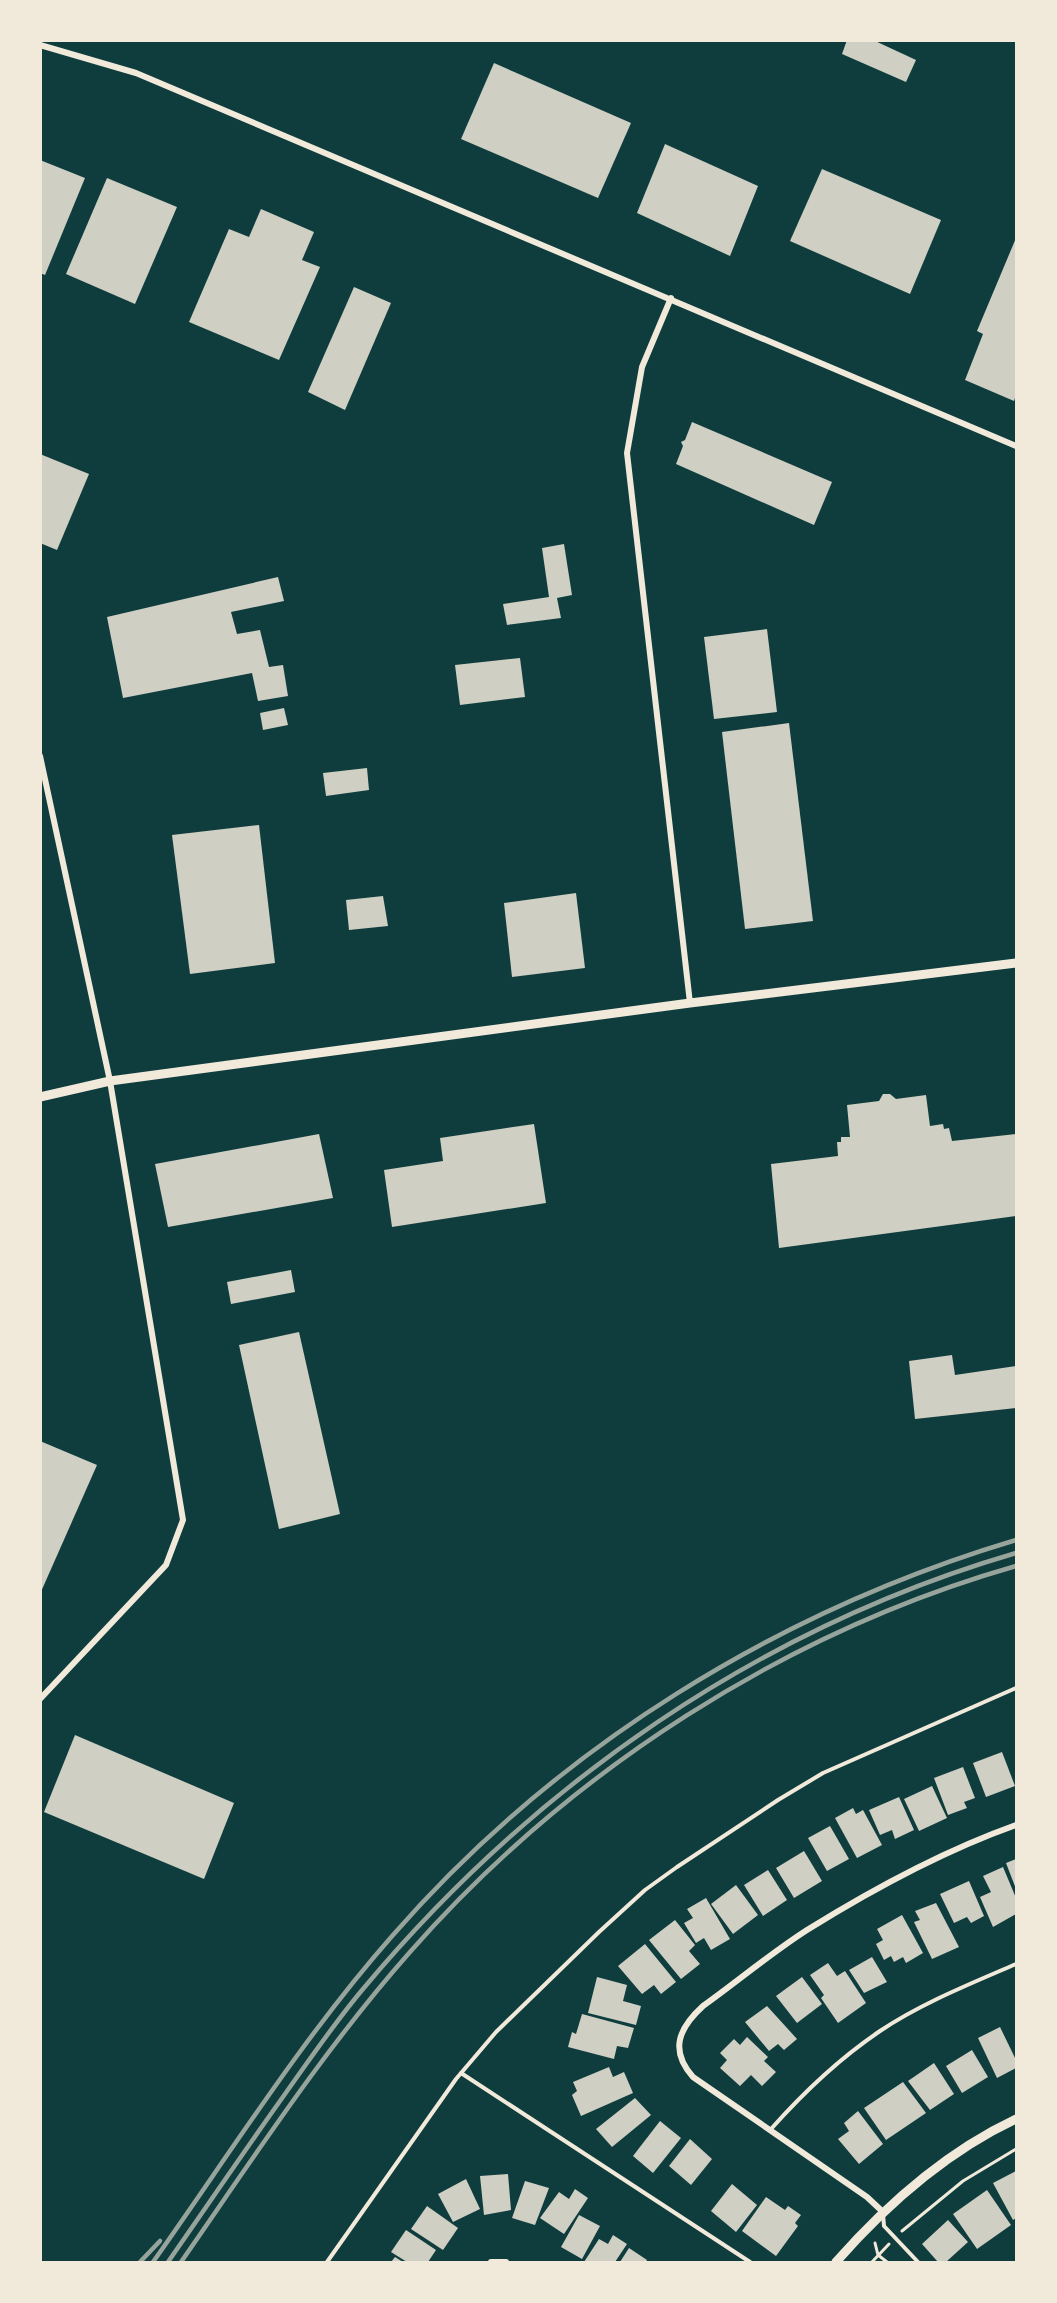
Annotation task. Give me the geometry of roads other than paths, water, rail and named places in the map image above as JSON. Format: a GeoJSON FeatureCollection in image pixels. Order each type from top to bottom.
{"type":"FeatureCollection","features":[{"type":"Feature","properties":{"kind":"street"},"geometry":{"type":"LineString","coordinates":[[40,45],[136,73],[1017,446]]}},
{"type":"Feature","properties":{"kind":"street"},"geometry":{"type":"LineString","coordinates":[[671,298],[642,367],[627,453],[690,1003]]}},
{"type":"Feature","properties":{"kind":"street"},"geometry":{"type":"LineString","coordinates":[[40,756],[110,1081],[183,1520],[166,1565],[40,1699]]}},
{"type":"Feature","properties":{"kind":"street"},"geometry":{"type":"LineString","coordinates":[[40,1097],[110,1081],[690,1003],[1017,963]]}},
{"type":"Feature","properties":{"kind":"street"},"geometry":{"type":"LineString","coordinates":[[884,2212],[867,2197],[771,2129],[705,2086],[682,2061],[679,2043],[687,2023],[703,2006],[806,1931],[957,1848],[1017,1825]]}},
{"type":"Feature","properties":{"kind":"street"},"geometry":{"type":"LineString","coordinates":[[836,2262],[884,2212],[945,2161],[1017,2119]]}},
{"type":"Feature","properties":{"kind":"street"},"geometry":{"type":"LineString","coordinates":[[491,2262],[506,2262]]}},
{"type":"Feature","properties":{"kind":"lane"},"geometry":{"type":"LineString","coordinates":[[327,2262],[460,2073],[496,2032],[645,1890],[777,1800],[823,1773],[1017,1688]]}},
{"type":"Feature","properties":{"kind":"lane"},"geometry":{"type":"LineString","coordinates":[[771,2129],[799,2097],[879,2032],[950,1993],[1017,1964]]}},
{"type":"Feature","properties":{"kind":"lane"},"geometry":{"type":"LineString","coordinates":[[460,2073],[750,2262]]}},
{"type":"Feature","properties":{"kind":"lane"},"geometry":{"type":"LineString","coordinates":[[884,2212],[884,2226],[918,2262]]}},
{"type":"Feature","properties":{"kind":"railway"},"geometry":{"type":"LineString","coordinates":[[153,2262],[298,2054],[360,1974],[457,1867],[526,1804],[599,1746],[677,1694],[758,1647],[841,1605],[928,1570],[1016,1540]]}},
{"type":"Feature","properties":{"kind":"railway"},"geometry":{"type":"LineString","coordinates":[[168,2262],[313,2054],[363,1989],[430,1914],[501,1845],[577,1781],[657,1722],[742,1670],[830,1624],[921,1585],[1016,1553]]}},
{"type":"Feature","properties":{"kind":"railway"},"geometry":{"type":"LineString","coordinates":[[181,2262],[319,2065],[379,1989],[472,1886],[539,1825],[611,1768],[686,1716],[765,1669],[846,1629],[930,1594],[1016,1566]]}},
{"type":"Feature","properties":{"kind":"railway"},"geometry":{"type":"LineString","coordinates":[[140,2262],[160,2241]]}}]}
